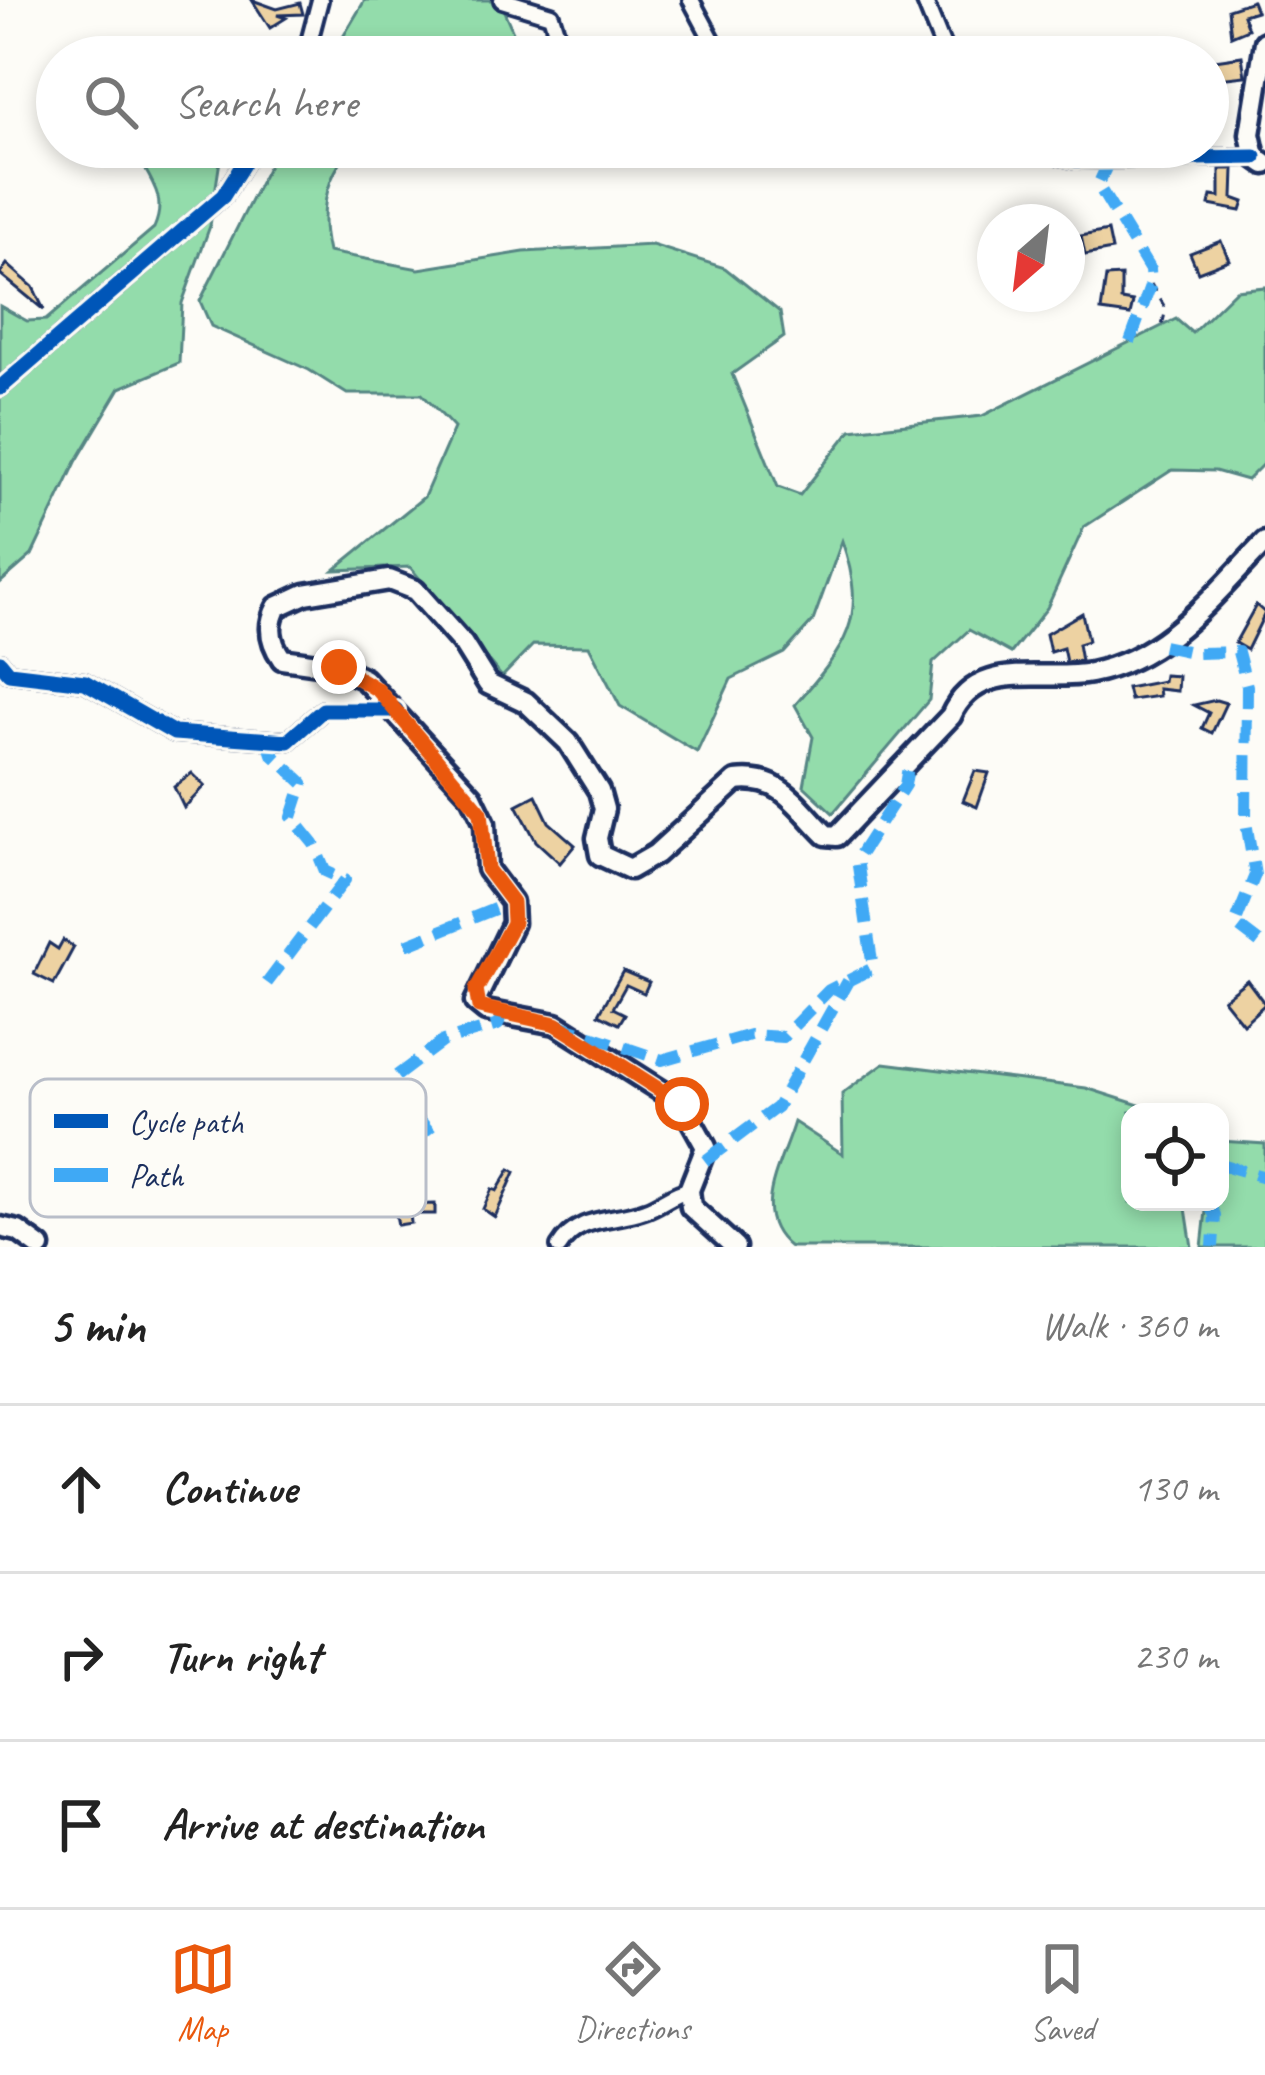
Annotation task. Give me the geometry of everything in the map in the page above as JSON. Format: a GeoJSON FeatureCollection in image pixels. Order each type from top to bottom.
{"type":"FeatureCollection","features":[{"type":"Feature","properties":{"kind":"main road"},"geometry":{"type":"LineString","coordinates":[[1260,161],[1250,134],[1265,42]]}},
{"type":"Feature","properties":{"kind":"main road"},"geometry":{"type":"LineString","coordinates":[[735,1247],[701,1222],[691,1208],[689,1190],[706,1147],[682,1104],[556,1024],[486,1011],[475,1001],[513,923],[512,902],[487,869],[485,823],[472,796],[378,690],[339,667],[282,659],[273,646],[271,628],[278,607],[305,593],[389,580],[415,590],[464,644],[488,684],[526,702],[568,742],[599,791],[604,809],[597,838],[600,856],[619,869],[640,866],[736,782],[770,783],[789,794],[831,837],[937,731],[958,699],[1002,674],[1088,674],[1163,646],[1265,542]]}},
{"type":"Feature","properties":{"kind":"main road"},"geometry":{"type":"LineString","coordinates":[[0,1227],[18,1231],[40,1247]]}},
{"type":"Feature","properties":{"kind":"street"},"geometry":{"type":"LineString","coordinates":[[311,36],[320,0]]}},
{"type":"Feature","properties":{"kind":"street"},"geometry":{"type":"LineString","coordinates":[[502,0],[551,16],[557,36]]}},
{"type":"Feature","properties":{"kind":"street"},"geometry":{"type":"LineString","coordinates":[[692,0],[710,36]]}},
{"type":"Feature","properties":{"kind":"street"},"geometry":{"type":"LineString","coordinates":[[924,0],[939,36]]}},
{"type":"Feature","properties":{"kind":"street"},"geometry":{"type":"LineString","coordinates":[[1229,161],[1260,161]]}},
{"type":"Feature","properties":{"kind":"street"},"geometry":{"type":"LineString","coordinates":[[0,388],[224,196],[241,168]]}},
{"type":"Feature","properties":{"kind":"street"},"geometry":{"type":"LineString","coordinates":[[0,662],[9,673],[85,682],[174,733],[190,735],[248,734],[288,741],[323,710],[396,710]]}},
{"type":"Feature","properties":{"kind":"street"},"geometry":{"type":"LineString","coordinates":[[560,1247],[569,1231],[591,1221],[648,1210],[689,1190]]}},
{"type":"Feature","properties":{"kind":"path"},"geometry":{"type":"LineString","coordinates":[[1151,284],[1166,309],[1162,326]]}},
{"type":"Feature","properties":{"kind":"green space"},"geometry":{"type":"Polygon","coordinates":[[[365,0],[499,0],[514,34],[510,36],[344,36],[365,0]]]}},
{"type":"Feature","properties":{"kind":"green space"},"geometry":{"type":"Polygon","coordinates":[[[145,168],[219,168],[210,226],[182,303],[179,363],[120,388],[76,462],[32,555],[0,583],[0,306],[27,321],[46,320],[154,228],[159,206],[145,168]]]}},
{"type":"Feature","properties":{"kind":"green space"},"geometry":{"type":"Polygon","coordinates":[[[267,168],[338,168],[326,196],[328,252],[419,269],[524,252],[652,245],[725,268],[780,312],[784,337],[732,374],[778,487],[800,495],[851,430],[982,416],[1176,319],[1192,333],[1236,290],[1265,287],[1265,462],[1247,480],[1215,471],[1172,470],[1084,527],[1047,608],[1011,653],[969,630],[933,663],[929,700],[833,813],[804,786],[813,737],[795,705],[828,666],[848,630],[853,592],[842,541],[813,621],[784,653],[731,679],[697,752],[620,706],[589,646],[533,645],[502,677],[410,567],[334,570],[424,497],[454,428],[422,394],[347,394],[309,370],[211,326],[200,301],[267,168]]]}},
{"type":"Feature","properties":{"kind":"green space"},"geometry":{"type":"Polygon","coordinates":[[[884,1063],[1086,1088],[1133,1103],[1121,1103],[1121,1211],[1186,1211],[1192,1247],[790,1247],[771,1220],[776,1172],[794,1122],[843,1154],[842,1094],[884,1063]]]}},
{"type":"Feature","properties":{"kind":"green space"},"geometry":{"type":"Polygon","coordinates":[[[1229,1142],[1265,1144],[1265,1247],[1202,1247],[1206,1211],[1229,1211],[1229,1142]]]}},
{"type":"Feature","properties":{"kind":"building"},"geometry":{"type":"Polygon","coordinates":[[[252,0],[277,9],[300,3],[303,14],[277,15],[286,18],[270,28],[252,0]]]}},
{"type":"Feature","properties":{"kind":"building"},"geometry":{"type":"Polygon","coordinates":[[[1252,1],[1256,11],[1243,15],[1248,29],[1231,36],[1228,9],[1252,1]]]}},
{"type":"Feature","properties":{"kind":"building"},"geometry":{"type":"Polygon","coordinates":[[[1242,56],[1245,76],[1229,78],[1229,58],[1242,56]]]}},
{"type":"Feature","properties":{"kind":"building"},"geometry":{"type":"Polygon","coordinates":[[[1220,169],[1234,169],[1233,198],[1244,202],[1241,211],[1209,205],[1211,196],[1220,197],[1220,169]]]}},
{"type":"Feature","properties":{"kind":"building"},"geometry":{"type":"Polygon","coordinates":[[[1108,231],[1112,250],[1085,255],[1085,235],[1108,231]]]}},
{"type":"Feature","properties":{"kind":"building"},"geometry":{"type":"Polygon","coordinates":[[[1221,241],[1229,260],[1198,272],[1190,253],[1221,241]]]}},
{"type":"Feature","properties":{"kind":"building"},"geometry":{"type":"Polygon","coordinates":[[[7,264],[33,287],[44,310],[0,274],[7,264]]]}},
{"type":"Feature","properties":{"kind":"building"},"geometry":{"type":"Polygon","coordinates":[[[1121,276],[1121,300],[1133,302],[1130,315],[1101,311],[1106,277],[1121,276]]]}},
{"type":"Feature","properties":{"kind":"building"},"geometry":{"type":"Polygon","coordinates":[[[1256,605],[1265,613],[1247,650],[1235,643],[1256,605]]]}},
{"type":"Feature","properties":{"kind":"building"},"geometry":{"type":"Polygon","coordinates":[[[1082,613],[1088,641],[1078,644],[1081,661],[1066,662],[1063,648],[1050,652],[1046,634],[1082,613]]]}},
{"type":"Feature","properties":{"kind":"building"},"geometry":{"type":"Polygon","coordinates":[[[1164,675],[1178,676],[1177,691],[1158,689],[1159,696],[1130,700],[1127,688],[1163,681],[1164,675]]]}},
{"type":"Feature","properties":{"kind":"building"},"geometry":{"type":"Polygon","coordinates":[[[1216,700],[1226,703],[1212,733],[1202,728],[1209,713],[1194,705],[1216,700]]]}},
{"type":"Feature","properties":{"kind":"building"},"geometry":{"type":"Polygon","coordinates":[[[975,771],[989,773],[977,807],[963,801],[975,771]]]}},
{"type":"Feature","properties":{"kind":"building"},"geometry":{"type":"Polygon","coordinates":[[[192,773],[205,786],[184,808],[174,787],[192,773]]]}},
{"type":"Feature","properties":{"kind":"building"},"geometry":{"type":"Polygon","coordinates":[[[536,795],[549,822],[575,845],[560,863],[536,841],[517,805],[536,795]]]}},
{"type":"Feature","properties":{"kind":"building"},"geometry":{"type":"Polygon","coordinates":[[[63,940],[74,947],[54,984],[34,974],[49,943],[58,949],[63,940]]]}},
{"type":"Feature","properties":{"kind":"building"},"geometry":{"type":"Polygon","coordinates":[[[623,971],[649,982],[644,993],[626,985],[613,1008],[625,1014],[619,1024],[599,1014],[623,971]]]}},
{"type":"Feature","properties":{"kind":"building"},"geometry":{"type":"Polygon","coordinates":[[[1247,980],[1265,1004],[1243,1024],[1223,999],[1247,980]]]}},
{"type":"Feature","properties":{"kind":"building"},"geometry":{"type":"Polygon","coordinates":[[[510,1169],[515,1172],[495,1217],[483,1209],[492,1189],[497,1191],[510,1169]]]}},
{"type":"Feature","properties":{"kind":"building"},"geometry":{"type":"Polygon","coordinates":[[[396,1217],[410,1217],[411,1223],[398,1225],[396,1217]]]}},
{"type":"Feature","properties":{"kind":"marked path"},"geometry":{"type":"LineString","coordinates":[[1106,168],[1098,185],[1150,270],[1151,284],[1130,342]]}},
{"type":"Feature","properties":{"kind":"marked path"},"geometry":{"type":"LineString","coordinates":[[1163,646],[1196,653],[1238,652],[1247,686],[1246,822],[1255,875],[1235,924],[1265,947]]}},
{"type":"Feature","properties":{"kind":"marked path"},"geometry":{"type":"LineString","coordinates":[[267,738],[272,754],[303,783],[292,817],[314,844],[325,871],[345,880],[267,983]]}},
{"type":"Feature","properties":{"kind":"marked path"},"geometry":{"type":"LineString","coordinates":[[556,1024],[662,1060],[750,1035],[783,1037],[829,990],[873,968],[857,859],[905,785],[909,761]]}},
{"type":"Feature","properties":{"kind":"marked path"},"geometry":{"type":"LineString","coordinates":[[406,945],[512,902]]}},
{"type":"Feature","properties":{"kind":"marked path"},"geometry":{"type":"LineString","coordinates":[[705,1161],[777,1107],[848,981]]}},
{"type":"Feature","properties":{"kind":"marked path"},"geometry":{"type":"LineString","coordinates":[[395,1079],[443,1041],[498,1025],[501,1015]]}},
{"type":"Feature","properties":{"kind":"marked path"},"geometry":{"type":"LineString","coordinates":[[426,1128],[431,1134]]}},
{"type":"Feature","properties":{"kind":"marked path"},"geometry":{"type":"LineString","coordinates":[[1229,1167],[1265,1177]]}},
{"type":"Feature","properties":{"kind":"marked path"},"geometry":{"type":"LineString","coordinates":[[1213,1211],[1213,1247]]}},
{"type":"Feature","properties":{"kind":"cycle path"},"geometry":{"type":"LineString","coordinates":[[1229,157],[1255,157]]}},
{"type":"Feature","properties":{"kind":"cycle path"},"geometry":{"type":"LineString","coordinates":[[0,388],[223,196],[241,168]]}},
{"type":"Feature","properties":{"kind":"cycle path"},"geometry":{"type":"LineString","coordinates":[[0,662],[9,673],[85,682],[174,733],[288,741],[323,710],[396,710]]}},
{"type":"Feature","properties":{"kind":"route"},"geometry":{"type":"LineString","coordinates":[[339,667],[378,690],[481,812],[487,869],[512,902],[513,923],[476,990],[479,1007],[556,1024],[682,1104]]}}]}
